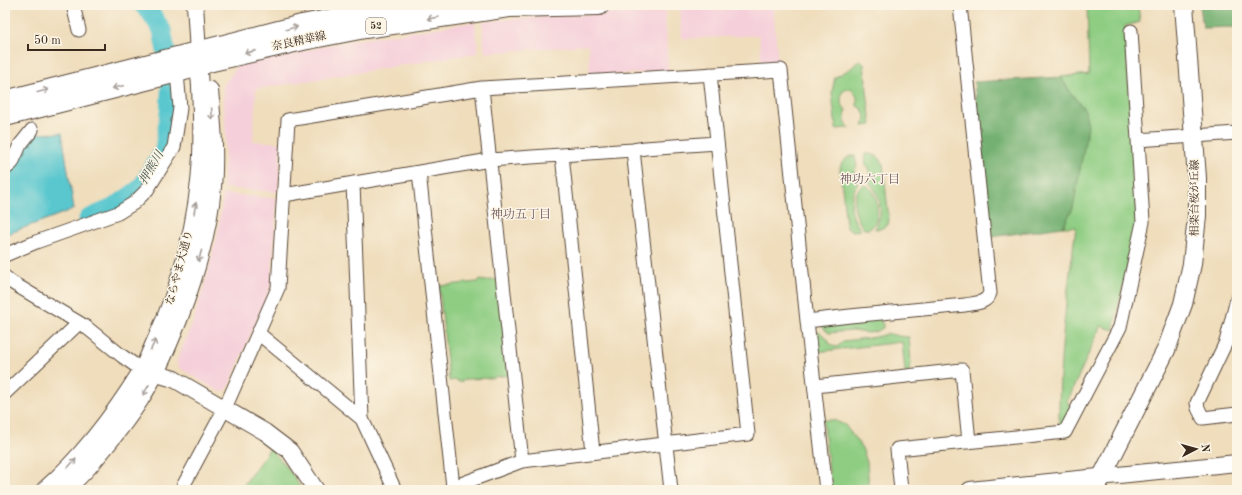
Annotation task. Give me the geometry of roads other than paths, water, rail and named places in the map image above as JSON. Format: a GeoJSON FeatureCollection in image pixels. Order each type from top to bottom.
{"type":"FeatureCollection","features":[{"type":"Feature","properties":{"kind":"main road","name":"奈良精華線"},"geometry":{"type":"LineString","coordinates":[[5,116],[203,57],[302,25],[363,14],[429,5]]}},
{"type":"Feature","properties":{"kind":"main road","name":"奈良精華線"},"geometry":{"type":"LineString","coordinates":[[203,57],[365,28],[509,7],[588,5]]}},
{"type":"Feature","properties":{"kind":"main road","name":"相楽台桜が丘線"},"geometry":{"type":"LineString","coordinates":[[1098,483],[1166,350],[1183,304],[1192,264],[1197,216],[1197,178],[1184,5]]}},
{"type":"Feature","properties":{"kind":"main road","name":"奈良精華線"},"geometry":{"type":"LineString","coordinates":[[5,101],[167,68]]}},
{"type":"Feature","properties":{"kind":"street"},"geometry":{"type":"LineString","coordinates":[[73,5],[79,30]]}},
{"type":"Feature","properties":{"kind":"street","name":"ならやま大通り"},"geometry":{"type":"LineString","coordinates":[[44,490],[77,458],[169,345],[188,295],[200,256],[210,212],[214,175],[214,135],[195,5]]}},
{"type":"Feature","properties":{"kind":"street","name":"ならやま大通り"},"geometry":{"type":"LineString","coordinates":[[203,57],[205,5]]}},
{"type":"Feature","properties":{"kind":"street"},"geometry":{"type":"LineString","coordinates":[[807,321],[965,305],[984,302],[989,297],[990,293],[960,5]]}},
{"type":"Feature","properties":{"kind":"street"},"geometry":{"type":"LineString","coordinates":[[901,490],[897,449],[1065,432],[1120,327],[1143,222],[1131,31]]}},
{"type":"Feature","properties":{"kind":"street"},"geometry":{"type":"LineString","coordinates":[[5,254],[118,213],[134,203],[147,190],[174,146],[180,108],[167,68]]}},
{"type":"Feature","properties":{"kind":"street"},"geometry":{"type":"LineString","coordinates":[[181,490],[225,408],[278,288],[288,120],[482,88],[781,70],[826,490]]}},
{"type":"Feature","properties":{"kind":"street"},"geometry":{"type":"LineString","coordinates":[[419,172],[451,489],[522,461],[748,434],[710,74]]}},
{"type":"Feature","properties":{"kind":"street"},"geometry":{"type":"LineString","coordinates":[[482,88],[522,461]]}},
{"type":"Feature","properties":{"kind":"street"},"geometry":{"type":"LineString","coordinates":[[5,169],[12,163],[20,145],[32,130]]}},
{"type":"Feature","properties":{"kind":"street"},"geometry":{"type":"LineString","coordinates":[[1138,140],[1237,133]]}},
{"type":"Feature","properties":{"kind":"street"},"geometry":{"type":"LineString","coordinates":[[284,195],[490,160],[717,143]]}},
{"type":"Feature","properties":{"kind":"street"},"geometry":{"type":"LineString","coordinates":[[633,150],[671,490]]}},
{"type":"Feature","properties":{"kind":"street"},"geometry":{"type":"LineString","coordinates":[[562,155],[593,452]]}},
{"type":"Feature","properties":{"kind":"street"},"geometry":{"type":"LineString","coordinates":[[353,183],[362,419],[395,490]]}},
{"type":"Feature","properties":{"kind":"street"},"geometry":{"type":"LineString","coordinates":[[7,283],[79,323],[122,356],[149,371],[174,379],[265,432],[290,451],[316,490]]}},
{"type":"Feature","properties":{"kind":"street"},"geometry":{"type":"LineString","coordinates":[[1237,299],[1232,341],[1197,403],[1203,418],[1237,414]]}},
{"type":"Feature","properties":{"kind":"street"},"geometry":{"type":"LineString","coordinates":[[5,393],[79,323]]}},
{"type":"Feature","properties":{"kind":"street"},"geometry":{"type":"LineString","coordinates":[[258,334],[362,419]]}},
{"type":"Feature","properties":{"kind":"street"},"geometry":{"type":"LineString","coordinates":[[815,386],[962,370],[969,442]]}},
{"type":"Feature","properties":{"kind":"street","name":"ならやま大通り"},"geometry":{"type":"LineString","coordinates":[[66,490],[93,463],[120,429],[141,398],[149,371]]}},
{"type":"Feature","properties":{"kind":"street"},"geometry":{"type":"LineString","coordinates":[[970,490],[1098,483],[1237,463]]}},
{"type":"Feature","properties":{"kind":"water"},"geometry":{"type":"Polygon","coordinates":[[[62,133],[74,209],[5,235],[5,175],[34,134],[62,133]]]}},
{"type":"Feature","properties":{"kind":"waterway","name":"押熊川"},"geometry":{"type":"LineString","coordinates":[[88,219],[115,207],[141,188],[164,150],[169,114],[171,77],[162,30],[150,12],[143,5]]}},
{"type":"Feature","properties":{"kind":"district","name":"神功六丁目"},"geometry":{"type":"Point","coordinates":[870,180]}},
{"type":"Feature","properties":{"kind":"district","name":"神功五丁目"},"geometry":{"type":"Point","coordinates":[521,215]}}]}
